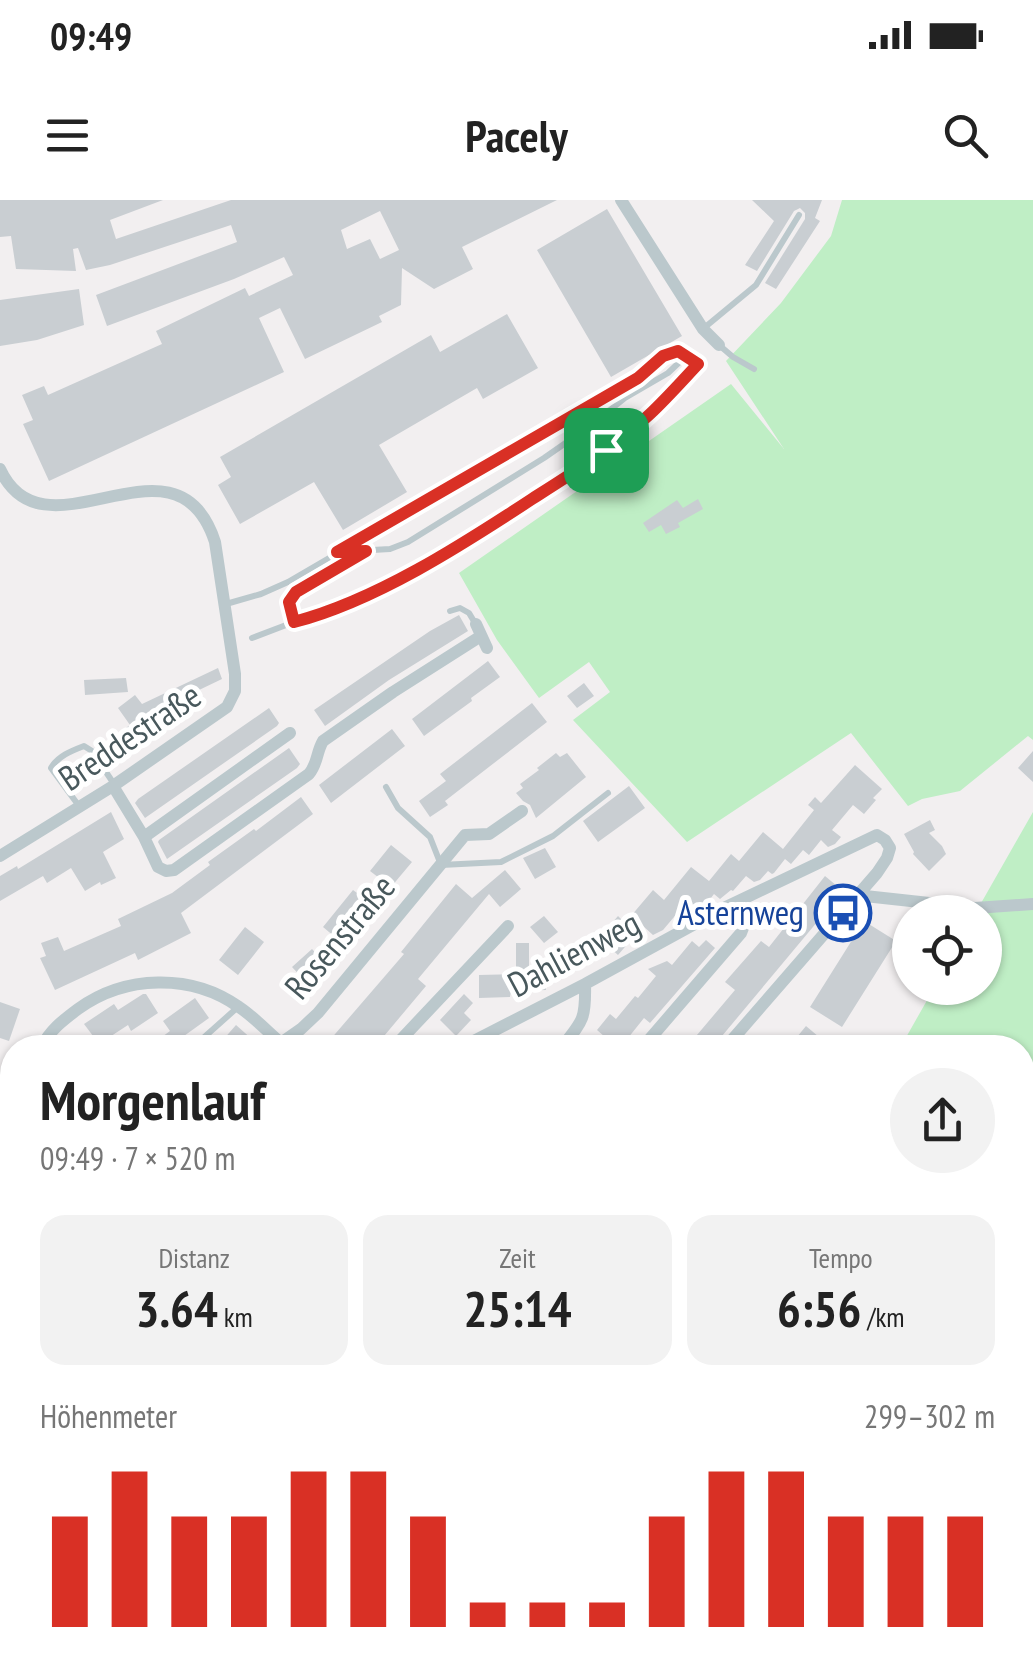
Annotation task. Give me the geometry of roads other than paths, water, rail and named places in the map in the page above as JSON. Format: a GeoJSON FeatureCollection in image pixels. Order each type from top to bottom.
{"type":"FeatureCollection","features":[{"type":"Feature","properties":{"kind":"street"},"geometry":{"type":"LineString","coordinates":[[621,200],[703,329],[719,345]]}},
{"type":"Feature","properties":{"kind":"street"},"geometry":{"type":"LineString","coordinates":[[0,470],[18,494],[43,505],[156,490],[176,492],[210,523],[226,604]]}},
{"type":"Feature","properties":{"kind":"street","name":"Breddestraße"},"geometry":{"type":"LineString","coordinates":[[0,856],[114,785],[230,703],[235,692],[235,674],[226,604]]}},
{"type":"Feature","properties":{"kind":"street"},"geometry":{"type":"LineString","coordinates":[[114,785],[158,867],[174,870],[309,774],[323,741],[481,636]]}},
{"type":"Feature","properties":{"kind":"street"},"geometry":{"type":"LineString","coordinates":[[144,837],[290,732]]}},
{"type":"Feature","properties":{"kind":"street","name":"Rosenstraße"},"geometry":{"type":"LineString","coordinates":[[293,1035],[318,1013],[465,834],[489,834],[522,811]]}},
{"type":"Feature","properties":{"kind":"street","name":"Dahlienweg"},"geometry":{"type":"LineString","coordinates":[[485,1035],[724,908],[877,836],[890,848],[887,858],[855,899]]}},
{"type":"Feature","properties":{"kind":"street"},"geometry":{"type":"LineString","coordinates":[[735,1035],[855,899],[865,896],[975,908],[1033,904]]}},
{"type":"Feature","properties":{"kind":"street"},"geometry":{"type":"LineString","coordinates":[[653,1035],[741,933],[746,920],[737,910],[724,908]]}},
{"type":"Feature","properties":{"kind":"street"},"geometry":{"type":"LineString","coordinates":[[405,1035],[508,926]]}},
{"type":"Feature","properties":{"kind":"street"},"geometry":{"type":"LineString","coordinates":[[48,1035],[93,998],[124,986],[155,982],[191,985],[239,1006],[269,1035]]}},
{"type":"Feature","properties":{"kind":"street"},"geometry":{"type":"LineString","coordinates":[[571,1035],[586,1013],[585,984]]}},
{"type":"Feature","properties":{"kind":"lane"},"geometry":{"type":"LineString","coordinates":[[703,329],[756,285],[799,215]]}},
{"type":"Feature","properties":{"kind":"lane"},"geometry":{"type":"LineString","coordinates":[[719,345],[754,369]]}},
{"type":"Feature","properties":{"kind":"lane"},"geometry":{"type":"LineString","coordinates":[[226,604],[288,582],[638,378],[663,356],[678,351],[698,364],[649,415],[584,466],[470,539],[348,602],[252,638]]}},
{"type":"Feature","properties":{"kind":"lane"},"geometry":{"type":"LineString","coordinates":[[337,552],[390,550],[455,514],[544,458],[687,355]]}},
{"type":"Feature","properties":{"kind":"lane"},"geometry":{"type":"LineString","coordinates":[[294,622],[289,602],[296,592],[366,551]]}},
{"type":"Feature","properties":{"kind":"lane"},"geometry":{"type":"LineString","coordinates":[[450,611],[460,608],[469,613],[481,636]]}},
{"type":"Feature","properties":{"kind":"lane"},"geometry":{"type":"LineString","coordinates":[[80,807],[56,778],[51,768],[55,761],[84,746],[114,785]]}},
{"type":"Feature","properties":{"kind":"lane"},"geometry":{"type":"LineString","coordinates":[[386,787],[398,808],[430,837],[441,864]]}},
{"type":"Feature","properties":{"kind":"lane","name":"Rosenstraße"},"geometry":{"type":"LineString","coordinates":[[441,864],[501,862],[553,836],[608,793]]}},
{"type":"Feature","properties":{"kind":"lane"},"geometry":{"type":"LineString","coordinates":[[207,1035],[239,1006]]}},
{"type":"Feature","properties":{"kind":"place","name":"Asternweg"},"geometry":{"type":"Point","coordinates":[843,913]}}]}
